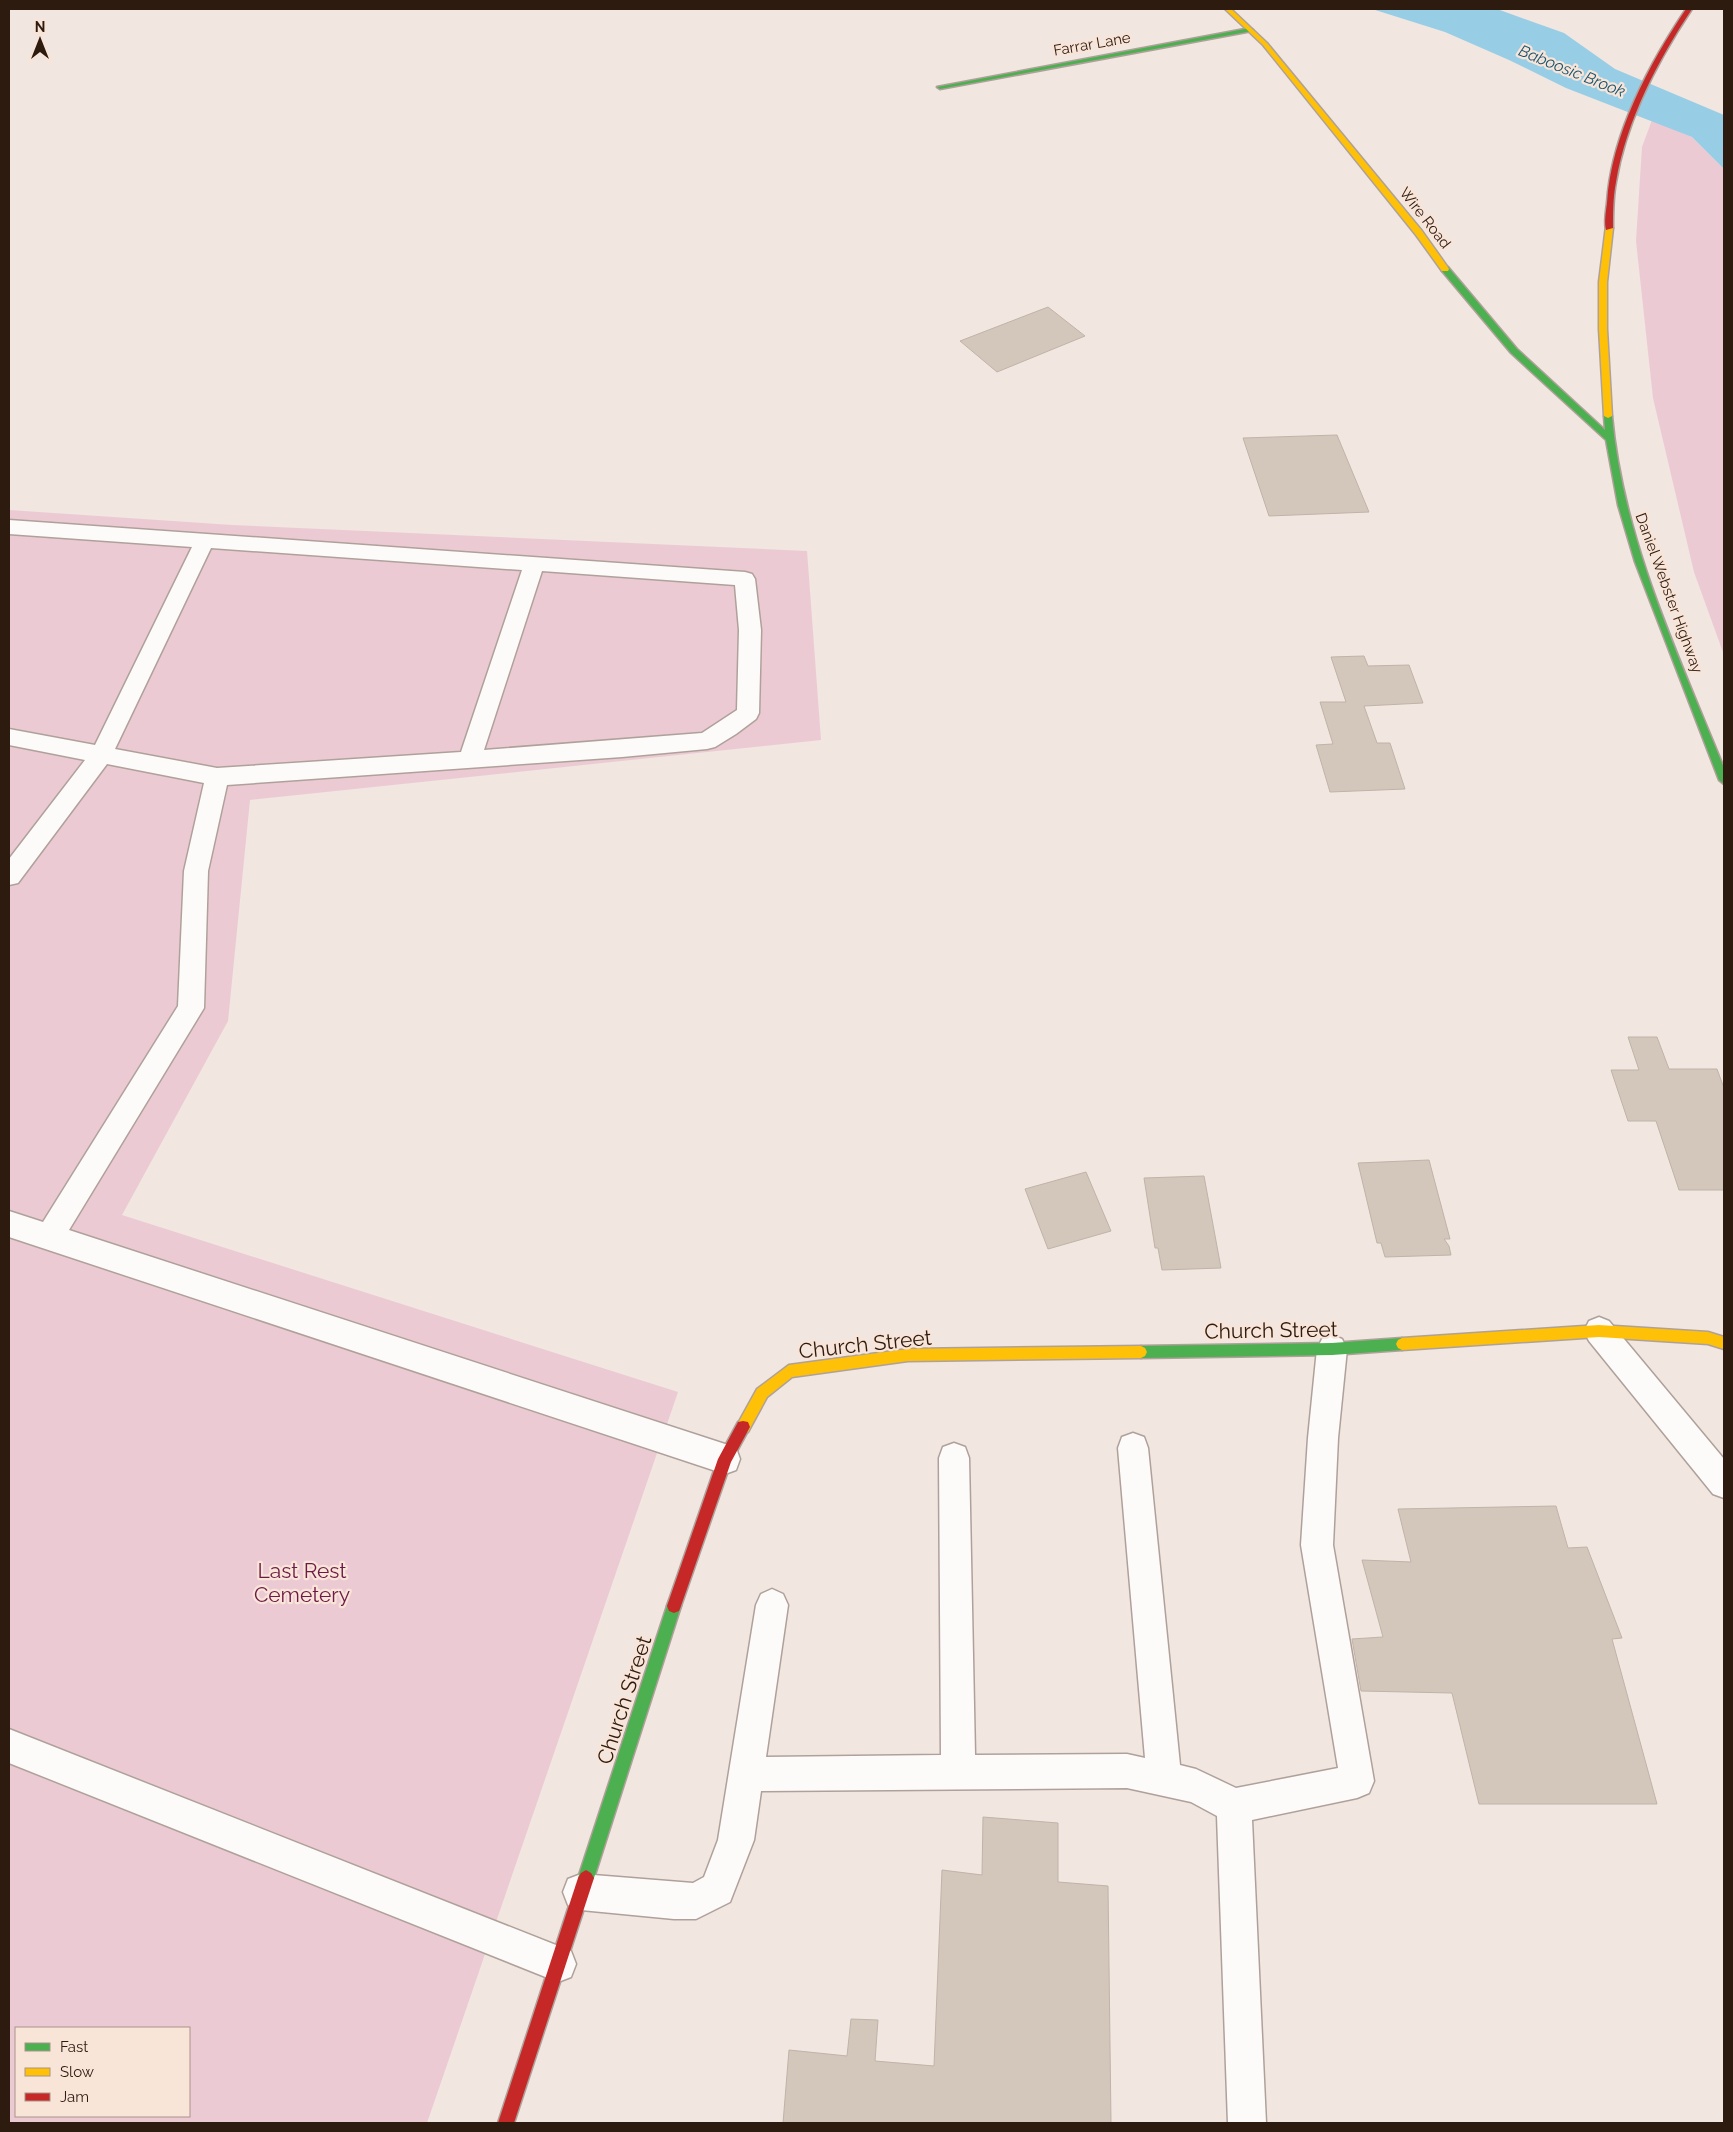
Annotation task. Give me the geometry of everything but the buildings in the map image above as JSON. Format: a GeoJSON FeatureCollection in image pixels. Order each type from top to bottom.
{"type":"FeatureCollection","features":[{"type":"Feature","properties":{"kind":"street","name":"Wire Road"},"geometry":{"type":"LineString","coordinates":[[1228,9],[1271,52],[1419,233],[1452,278],[1514,351],[1609,438]]}},
{"type":"Feature","properties":{"kind":"street","name":"Daniel Webster Highway"},"geometry":{"type":"LineString","coordinates":[[1689,9],[1679,23],[1638,101],[1614,176],[1603,282],[1603,329],[1609,438],[1623,514],[1646,583],[1724,780]]}},
{"type":"Feature","properties":{"kind":"street","name":"Farrar Lane"},"geometry":{"type":"LineString","coordinates":[[940,87],[1250,30]]}},
{"type":"Feature","properties":{"kind":"street","name":"Church Street"},"geometry":{"type":"LineString","coordinates":[[506,2123],[667,1629],[725,1459],[762,1393],[789,1371],[908,1355],[1332,1349],[1599,1331],[1708,1338],[1724,1342]]}},
{"type":"Feature","properties":{"kind":"lane"},"geometry":{"type":"LineString","coordinates":[[9,527],[745,579],[750,630],[748,714],[707,740],[217,777],[9,738]]}},
{"type":"Feature","properties":{"kind":"lane"},"geometry":{"type":"LineString","coordinates":[[9,876],[101,755],[204,542]]}},
{"type":"Feature","properties":{"kind":"lane"},"geometry":{"type":"LineString","coordinates":[[470,759],[534,565]]}},
{"type":"Feature","properties":{"kind":"lane"},"geometry":{"type":"LineString","coordinates":[[48,1237],[190,1008],[196,871],[217,777]]}},
{"type":"Feature","properties":{"kind":"lane"},"geometry":{"type":"LineString","coordinates":[[9,1224],[725,1459]]}},
{"type":"Feature","properties":{"kind":"lane"},"geometry":{"type":"LineString","coordinates":[[1599,1331],[1724,1483]]}},
{"type":"Feature","properties":{"kind":"lane"},"geometry":{"type":"LineString","coordinates":[[746,1774],[1127,1771],[1196,1786],[1234,1806],[1357,1781],[1317,1545],[1323,1438],[1332,1349]]}},
{"type":"Feature","properties":{"kind":"lane"},"geometry":{"type":"LineString","coordinates":[[1133,1448],[1164,1779]]}},
{"type":"Feature","properties":{"kind":"lane"},"geometry":{"type":"LineString","coordinates":[[954,1458],[958,1772]]}},
{"type":"Feature","properties":{"kind":"lane"},"geometry":{"type":"LineString","coordinates":[[581,1892],[674,1901],[696,1901],[717,1889],[736,1840],[772,1604]]}},
{"type":"Feature","properties":{"kind":"lane"},"geometry":{"type":"LineString","coordinates":[[9,1746],[558,1964]]}},
{"type":"Feature","properties":{"kind":"lane"},"geometry":{"type":"LineString","coordinates":[[1234,1806],[1247,2123]]}},
{"type":"Feature","properties":{"kind":"green space"},"geometry":{"type":"Polygon","coordinates":[[[1652,120],[1692,137],[1724,169],[1724,655],[1694,572],[1653,398],[1636,241],[1642,147],[1652,120]]]}},
{"type":"Feature","properties":{"kind":"green space","name":"Last Rest Cemetery"},"geometry":{"type":"Polygon","coordinates":[[[9,510],[232,525],[807,551],[821,740],[250,800],[228,1021],[122,1215],[678,1392],[427,2123],[9,2123],[9,510]]]}},
{"type":"Feature","properties":{"kind":"water","name":"Baboosic Brook"},"geometry":{"type":"Polygon","coordinates":[[[1372,9],[1497,9],[1564,33],[1615,69],[1724,115],[1724,169],[1692,137],[1566,88],[1445,32],[1372,9]]]}},
{"type":"Feature","properties":{"kind":"traffic: fast"},"geometry":{"type":"LineString","coordinates":[[940,87],[1250,30]]}},
{"type":"Feature","properties":{"kind":"traffic: fast"},"geometry":{"type":"LineString","coordinates":[[1445,269],[1514,351],[1609,438]]}},
{"type":"Feature","properties":{"kind":"traffic: fast"},"geometry":{"type":"LineString","coordinates":[[1608,416],[1615,476],[1630,534],[1649,590],[1724,780]]}},
{"type":"Feature","properties":{"kind":"traffic: fast"},"geometry":{"type":"LineString","coordinates":[[1141,1352],[1332,1349],[1402,1344]]}},
{"type":"Feature","properties":{"kind":"traffic: fast"},"geometry":{"type":"LineString","coordinates":[[586,1878],[674,1606]]}},
{"type":"Feature","properties":{"kind":"traffic: slow"},"geometry":{"type":"LineString","coordinates":[[1228,9],[1265,44],[1419,233],[1445,269]]}},
{"type":"Feature","properties":{"kind":"traffic: slow"},"geometry":{"type":"LineString","coordinates":[[1608,416],[1603,329],[1603,282],[1609,228]]}},
{"type":"Feature","properties":{"kind":"traffic: slow"},"geometry":{"type":"LineString","coordinates":[[1402,1344],[1599,1331],[1708,1338],[1724,1343]]}},
{"type":"Feature","properties":{"kind":"traffic: slow"},"geometry":{"type":"LineString","coordinates":[[743,1427],[762,1393],[789,1371],[908,1355],[1141,1352]]}},
{"type":"Feature","properties":{"kind":"traffic: jam"},"geometry":{"type":"LineString","coordinates":[[1609,228],[1613,181],[1635,110],[1654,67],[1689,9]]}},
{"type":"Feature","properties":{"kind":"traffic: jam"},"geometry":{"type":"LineString","coordinates":[[674,1606],[725,1459],[743,1427]]}},
{"type":"Feature","properties":{"kind":"traffic: jam"},"geometry":{"type":"LineString","coordinates":[[506,2123],[586,1878]]}}]}
